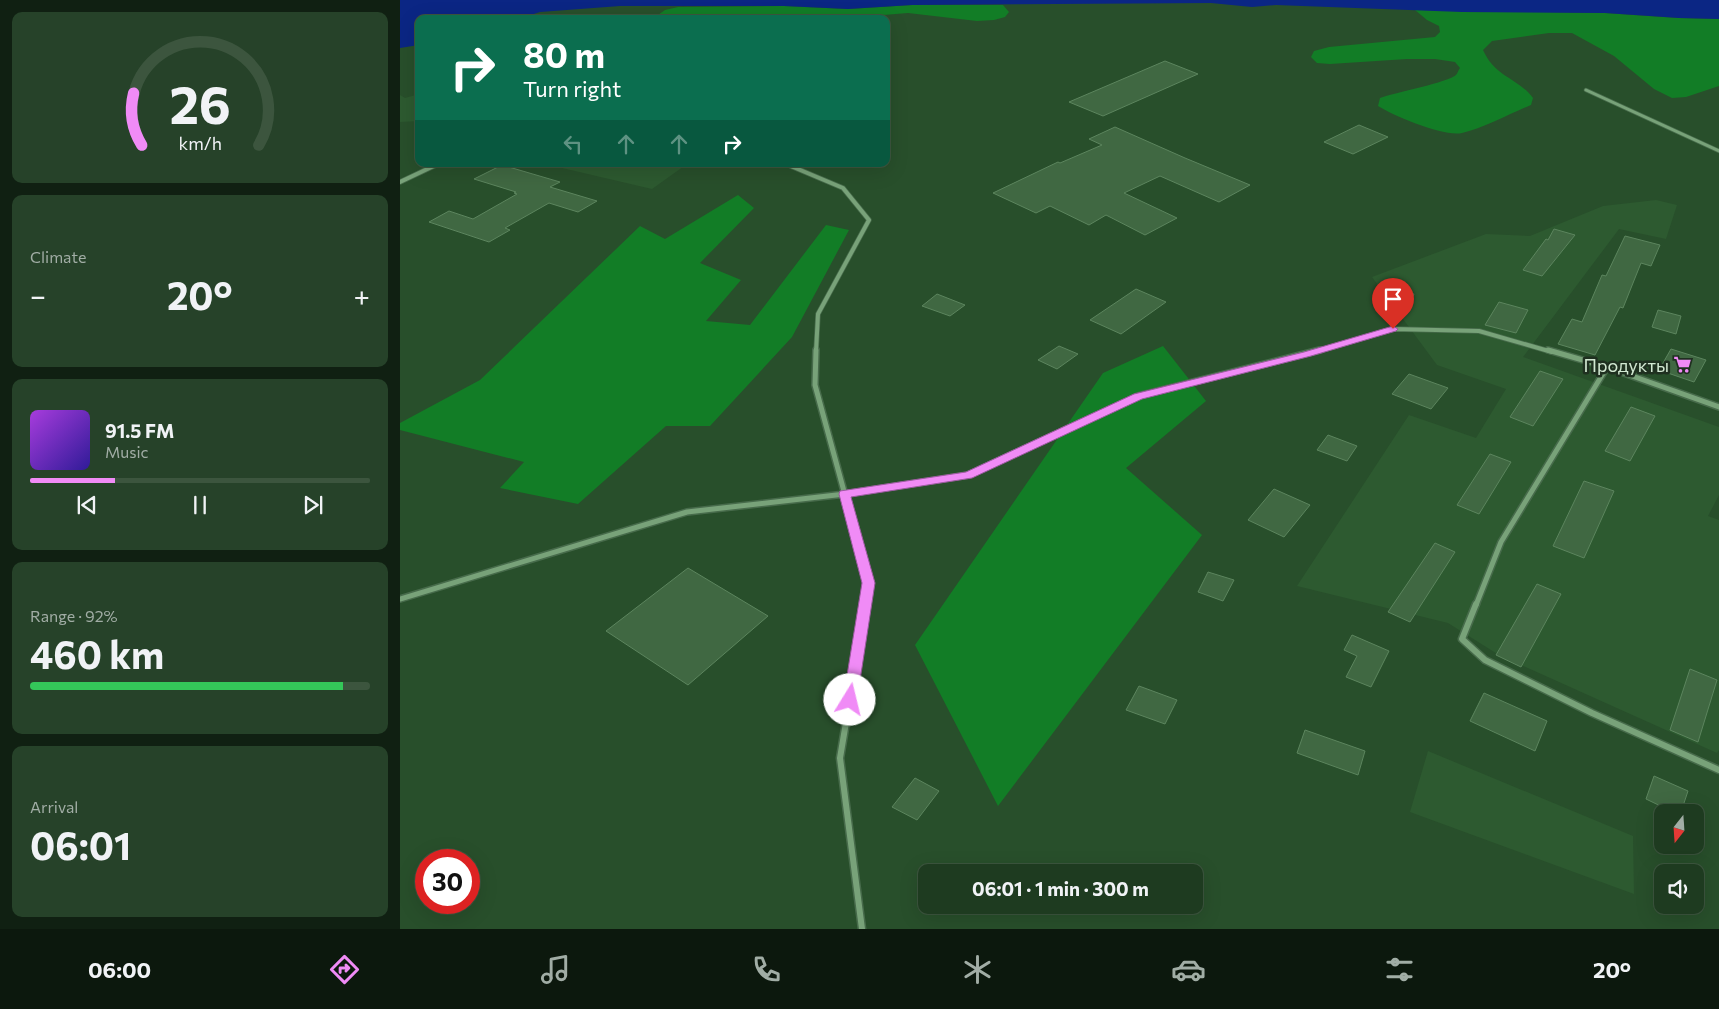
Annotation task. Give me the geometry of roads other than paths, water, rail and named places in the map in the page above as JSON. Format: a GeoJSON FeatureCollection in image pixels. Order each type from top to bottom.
{"type":"FeatureCollection","features":[{"type":"Feature","properties":{"kind":"street"},"geometry":{"type":"LineString","coordinates":[[1586,90],[1719,151]]}},
{"type":"Feature","properties":{"kind":"street"},"geometry":{"type":"LineString","coordinates":[[400,182],[432,167]]}},
{"type":"Feature","properties":{"kind":"street"},"geometry":{"type":"LineString","coordinates":[[793,167],[844,188],[869,220],[818,314],[815,385],[868,583],[840,758],[862,929]]}},
{"type":"Feature","properties":{"kind":"street"},"geometry":{"type":"LineString","coordinates":[[400,599],[687,512],[845,494],[968,475],[1138,396],[1308,354],[1393,329],[1479,331],[1607,367],[1719,407]]}},
{"type":"Feature","properties":{"kind":"street"},"geometry":{"type":"LineString","coordinates":[[1607,367],[1501,542],[1462,639],[1486,660],[1592,713],[1719,770]]}},
{"type":"Feature","properties":{"kind":"place","name":"Продукты"},"geometry":{"type":"Point","coordinates":[1683,365]}}]}
